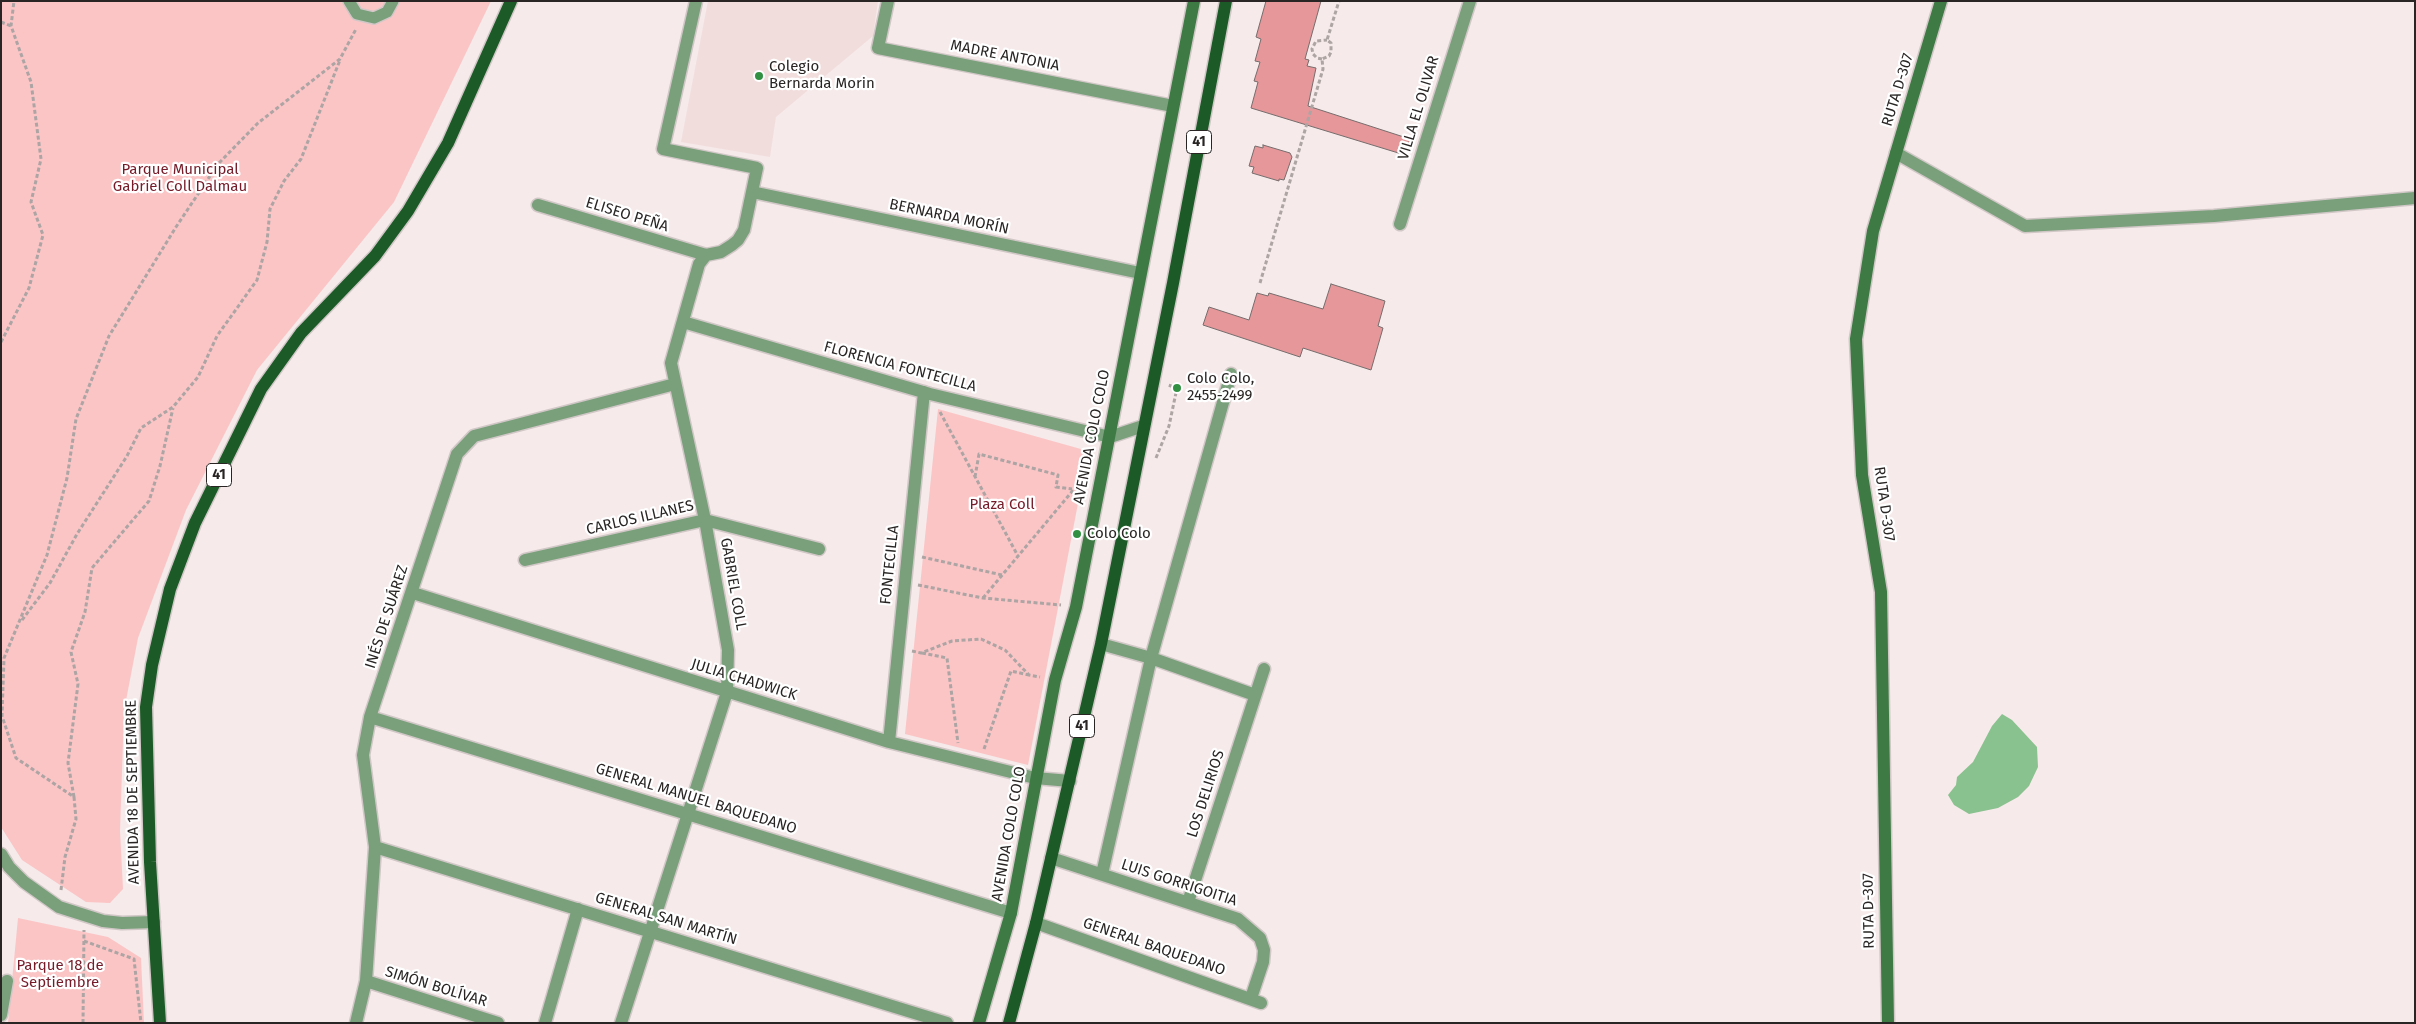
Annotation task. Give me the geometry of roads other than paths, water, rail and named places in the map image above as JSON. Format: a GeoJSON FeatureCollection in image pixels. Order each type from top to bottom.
{"type":"FeatureCollection","features":[{"type":"Feature","properties":{"kind":"main road","name":"AVENIDA 18 DE SEPTIEMBRE"},"geometry":{"type":"LineString","coordinates":[[160,1023],[150,862],[146,706],[160,623],[182,556],[246,417],[274,369],[301,333],[375,256],[408,211],[429,178],[448,143],[511,1]]}},
{"type":"Feature","properties":{"kind":"main road","name":"41"},"geometry":{"type":"LineString","coordinates":[[1009,1023],[1052,858],[1101,644],[1226,1]]}},
{"type":"Feature","properties":{"kind":"street"},"geometry":{"type":"LineString","coordinates":[[696,1],[663,149],[757,168],[744,230],[738,240],[721,252],[706,255]]}},
{"type":"Feature","properties":{"kind":"street","name":"MADRE ANTONIA"},"geometry":{"type":"LineString","coordinates":[[888,1],[878,48],[1173,106]]}},
{"type":"Feature","properties":{"kind":"street","name":"AVENIDA COLO COLO"},"geometry":{"type":"LineString","coordinates":[[978,1023],[1011,913],[1055,680],[1076,607],[1194,1]]}},
{"type":"Feature","properties":{"kind":"street","name":"VILLA EL OLIVAR"},"geometry":{"type":"LineString","coordinates":[[1400,224],[1470,1]]}},
{"type":"Feature","properties":{"kind":"street","name":"RUTA D-307"},"geometry":{"type":"LineString","coordinates":[[1888,1023],[1881,592],[1862,475],[1856,339],[1873,231],[1941,1]]}},
{"type":"Feature","properties":{"kind":"street"},"geometry":{"type":"LineString","coordinates":[[1896,154],[2025,226],[2214,216],[2415,198]]}},
{"type":"Feature","properties":{"kind":"street","name":"BERNARDA MORÍN"},"geometry":{"type":"LineString","coordinates":[[752,192],[1140,273]]}},
{"type":"Feature","properties":{"kind":"street","name":"ELISEO PEÑA"},"geometry":{"type":"LineString","coordinates":[[538,205],[706,255]]}},
{"type":"Feature","properties":{"kind":"street","name":"GABRIEL COLL"},"geometry":{"type":"LineString","coordinates":[[621,1023],[727,692],[728,650],[705,520],[671,363],[697,272],[706,255]]}},
{"type":"Feature","properties":{"kind":"street","name":"FLORENCIA FONTECILLA"},"geometry":{"type":"LineString","coordinates":[[683,322],[927,393],[1110,437]]}},
{"type":"Feature","properties":{"kind":"street"},"geometry":{"type":"LineString","coordinates":[[1102,874],[1150,658],[1231,374]]}},
{"type":"Feature","properties":{"kind":"street","name":"INÉS DE SUÁREZ"},"geometry":{"type":"LineString","coordinates":[[356,1023],[366,981],[375,847],[363,755],[370,717],[457,454],[474,436],[675,384]]}},
{"type":"Feature","properties":{"kind":"street","name":"FONTECILLA"},"geometry":{"type":"LineString","coordinates":[[889,742],[927,393]]}},
{"type":"Feature","properties":{"kind":"street"},"geometry":{"type":"LineString","coordinates":[[1110,437],[1144,426]]}},
{"type":"Feature","properties":{"kind":"street","name":"CARLOS ILLANES"},"geometry":{"type":"LineString","coordinates":[[525,560],[705,520],[819,549]]}},
{"type":"Feature","properties":{"kind":"street","name":"JULIA CHADWICK"},"geometry":{"type":"LineString","coordinates":[[412,593],[889,742],[1035,778],[1070,781]]}},
{"type":"Feature","properties":{"kind":"street"},"geometry":{"type":"LineString","coordinates":[[1101,644],[1150,658],[1255,695]]}},
{"type":"Feature","properties":{"kind":"street","name":"LOS DELIRIOS"},"geometry":{"type":"LineString","coordinates":[[1188,902],[1264,669]]}},
{"type":"Feature","properties":{"kind":"street","name":"GENERAL MANUEL BAQUEDANO"},"geometry":{"type":"LineString","coordinates":[[370,717],[1011,913]]}},
{"type":"Feature","properties":{"kind":"street","name":"GENERAL SAN MARTÍN"},"geometry":{"type":"LineString","coordinates":[[375,847],[651,930],[947,1023]]}},
{"type":"Feature","properties":{"kind":"street"},"geometry":{"type":"LineString","coordinates":[[1,854],[8,867],[24,882],[59,907],[84,917],[122,923],[154,922]]}},
{"type":"Feature","properties":{"kind":"street","name":"LUIS GORRIGOITIA"},"geometry":{"type":"LineString","coordinates":[[1052,858],[1238,919],[1260,938],[1264,950],[1256,1001]]}},
{"type":"Feature","properties":{"kind":"street"},"geometry":{"type":"LineString","coordinates":[[544,1023],[578,909]]}},
{"type":"Feature","properties":{"kind":"street","name":"GENERAL BAQUEDANO"},"geometry":{"type":"LineString","coordinates":[[1036,923],[1256,1001]]}},
{"type":"Feature","properties":{"kind":"street"},"geometry":{"type":"LineString","coordinates":[[1,1015],[6,981]]}},
{"type":"Feature","properties":{"kind":"street","name":"SIMÓN BOLÍVAR"},"geometry":{"type":"LineString","coordinates":[[366,981],[498,1023]]}},
{"type":"Feature","properties":{"kind":"lane"},"geometry":{"type":"LineString","coordinates":[[349,1],[357,14],[374,18],[388,12],[392,1]]}},
{"type":"Feature","properties":{"kind":"place","name":"Colegio Bernarda Morin"},"geometry":{"type":"Point","coordinates":[759,76]}},
{"type":"Feature","properties":{"kind":"place","name":"Colo Colo, 2455-2499"},"geometry":{"type":"Point","coordinates":[1177,388]}},
{"type":"Feature","properties":{"kind":"place","name":"Colo Colo"},"geometry":{"type":"Point","coordinates":[1077,534]}},
{"type":"Feature","properties":{"kind":"park label","name":"Parque Municipal Gabriel Coll Dalmau"},"geometry":{"type":"Point","coordinates":[180,178]}},
{"type":"Feature","properties":{"kind":"park label","name":"Plaza Coll"},"geometry":{"type":"Point","coordinates":[1002,505]}},
{"type":"Feature","properties":{"kind":"park label","name":"Parque 18 de Septiembre"},"geometry":{"type":"Point","coordinates":[60,974]}}]}
